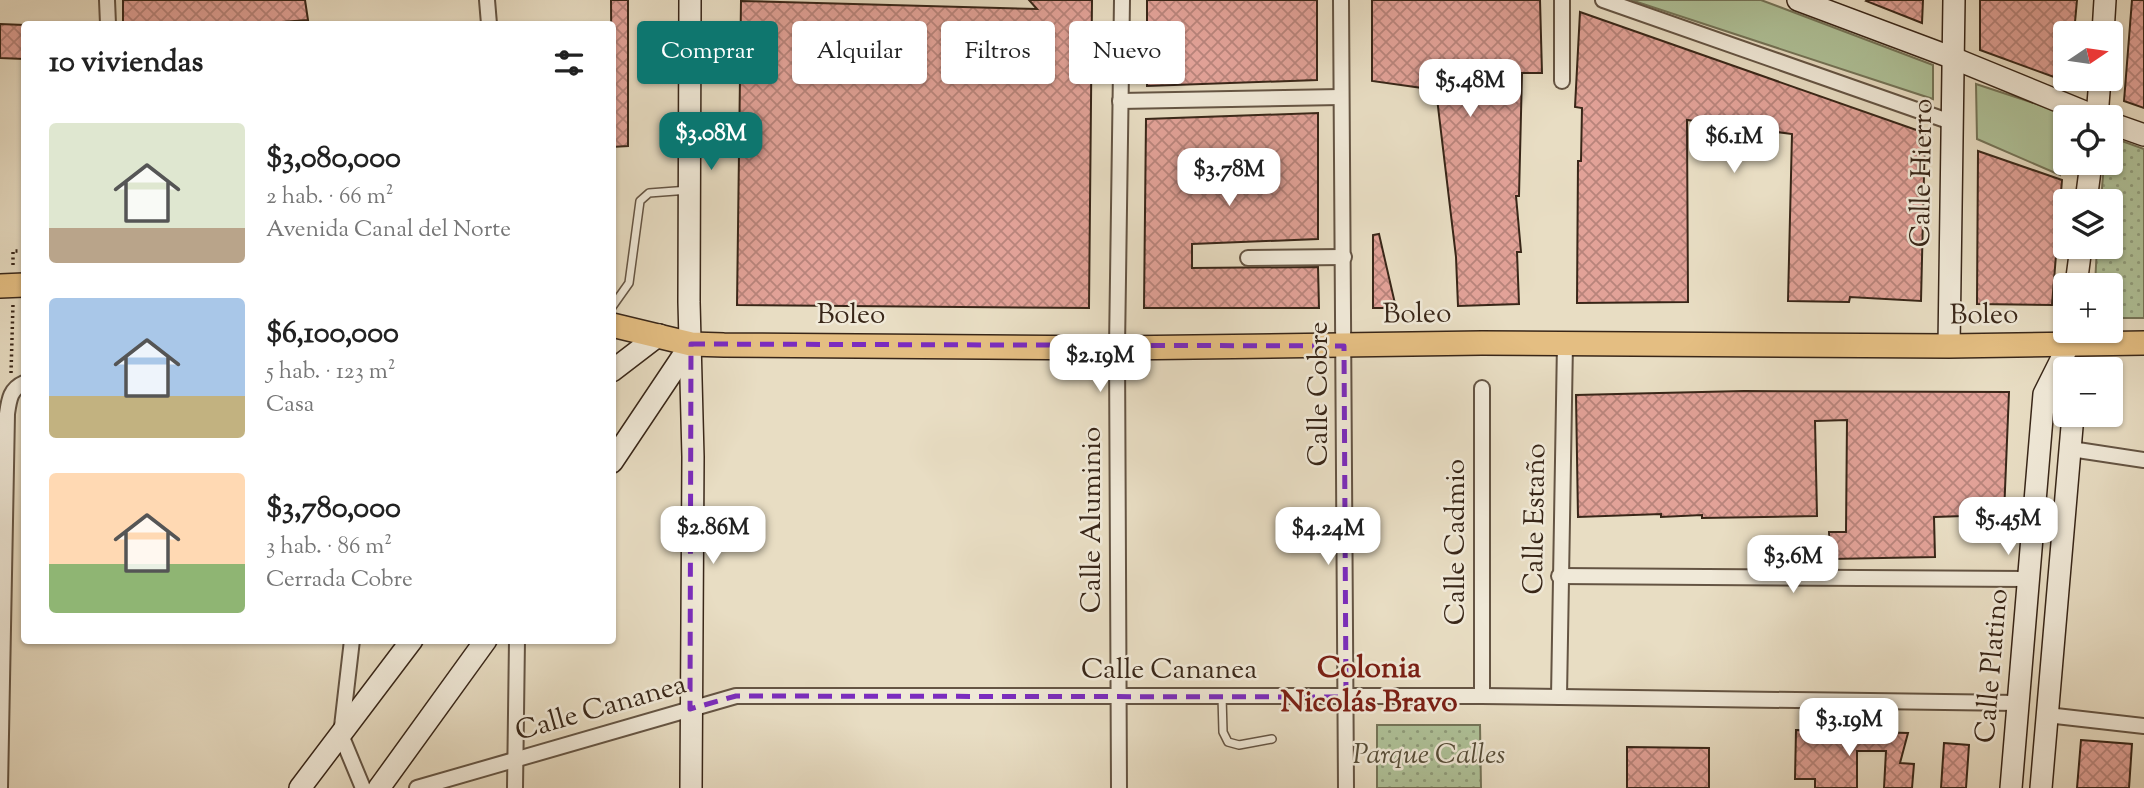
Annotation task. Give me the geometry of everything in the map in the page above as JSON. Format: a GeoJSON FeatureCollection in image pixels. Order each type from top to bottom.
{"type":"FeatureCollection","features":[{"type":"Feature","properties":{"kind":"main road"},"geometry":{"type":"LineString","coordinates":[[1798,0],[1953,58],[2068,105]]}},
{"type":"Feature","properties":{"kind":"main road","name":"Calle Hierro"},"geometry":{"type":"LineString","coordinates":[[1950,346],[1954,0]]}},
{"type":"Feature","properties":{"kind":"main road"},"geometry":{"type":"LineString","coordinates":[[2104,21],[2105,0]]}},
{"type":"Feature","properties":{"kind":"main road"},"geometry":{"type":"LineString","coordinates":[[691,4],[691,788]]}},
{"type":"Feature","properties":{"kind":"main road"},"geometry":{"type":"LineString","coordinates":[[2123,127],[2144,135]]}},
{"type":"Feature","properties":{"kind":"main road","name":"Boleo"},"geometry":{"type":"LineString","coordinates":[[616,326],[691,344],[1117,348],[1564,343],[1950,346],[2053,338]]}},
{"type":"Feature","properties":{"kind":"main road"},"geometry":{"type":"LineString","coordinates":[[616,368],[659,335]]}},
{"type":"Feature","properties":{"kind":"main road","name":"Boleo"},"geometry":{"type":"LineString","coordinates":[[2123,341],[2144,343]]}},
{"type":"Feature","properties":{"kind":"main road","name":"Calle Platino"},"geometry":{"type":"LineString","coordinates":[[2011,788],[2044,394],[2067,343]]}},
{"type":"Feature","properties":{"kind":"main road"},"geometry":{"type":"LineString","coordinates":[[616,456],[691,344]]}},
{"type":"Feature","properties":{"kind":"main road","name":"Calle Platino"},"geometry":{"type":"LineString","coordinates":[[2041,788],[2072,427]]}},
{"type":"Feature","properties":{"kind":"main road"},"geometry":{"type":"LineString","coordinates":[[300,788],[409,644]]}},
{"type":"Feature","properties":{"kind":"main road"},"geometry":{"type":"LineString","coordinates":[[379,788],[483,644]]}},
{"type":"Feature","properties":{"kind":"street"},"geometry":{"type":"LineString","coordinates":[[107,0],[108,21]]}},
{"type":"Feature","properties":{"kind":"street"},"geometry":{"type":"LineString","coordinates":[[487,0],[489,21]]}},
{"type":"Feature","properties":{"kind":"street","name":"Calle Aluminio"},"geometry":{"type":"LineString","coordinates":[[1119,788],[1117,348],[1122,0]]}},
{"type":"Feature","properties":{"kind":"street","name":"Calle Cobre"},"geometry":{"type":"LineString","coordinates":[[1341,0],[1346,788]]}},
{"type":"Feature","properties":{"kind":"street"},"geometry":{"type":"LineString","coordinates":[[1562,0],[1562,80]]}},
{"type":"Feature","properties":{"kind":"street"},"geometry":{"type":"LineString","coordinates":[[1603,0],[1951,122]]}},
{"type":"Feature","properties":{"kind":"street"},"geometry":{"type":"LineString","coordinates":[[1121,101],[1341,97]]}},
{"type":"Feature","properties":{"kind":"street"},"geometry":{"type":"LineString","coordinates":[[1248,258],[1344,257]]}},
{"type":"Feature","properties":{"kind":"street","name":"Calle Estaño"},"geometry":{"type":"LineString","coordinates":[[1559,697],[1564,343]]}},
{"type":"Feature","properties":{"kind":"street"},"geometry":{"type":"LineString","coordinates":[[0,788],[3,414],[10,396],[21,386]]}},
{"type":"Feature","properties":{"kind":"street","name":"Calle Cadmio"},"geometry":{"type":"LineString","coordinates":[[1482,388],[1482,696]]}},
{"type":"Feature","properties":{"kind":"street"},"geometry":{"type":"LineString","coordinates":[[2071,449],[2144,460]]}},
{"type":"Feature","properties":{"kind":"street"},"geometry":{"type":"LineString","coordinates":[[1559,576],[2028,579]]}},
{"type":"Feature","properties":{"kind":"street"},"geometry":{"type":"LineString","coordinates":[[352,644],[341,735],[363,788]]}},
{"type":"Feature","properties":{"kind":"street"},"geometry":{"type":"LineString","coordinates":[[515,788],[517,644]]}},
{"type":"Feature","properties":{"kind":"street","name":"Calle Cananea"},"geometry":{"type":"LineString","coordinates":[[418,788],[736,696],[1482,696],[2018,703]]}},
{"type":"Feature","properties":{"kind":"street"},"geometry":{"type":"LineString","coordinates":[[2047,715],[2144,726]]}},
{"type":"Feature","properties":{"kind":"lane"},"geometry":{"type":"LineString","coordinates":[[616,301],[629,283],[640,201],[649,193],[690,190]]}},
{"type":"Feature","properties":{"kind":"lane"},"geometry":{"type":"LineString","coordinates":[[1222,696],[1223,732],[1228,742],[1239,745],[1272,738]]}},
{"type":"Feature","properties":{"kind":"path"},"geometry":{"type":"LineString","coordinates":[[10,396],[13,251],[21,251]]}},
{"type":"Feature","properties":{"kind":"highlighted area"},"geometry":{"type":"Polygon","coordinates":[[[691,344],[1344,346],[1346,697],[736,696],[690,709],[691,344]]]}},
{"type":"Feature","properties":{"kind":"green space"},"geometry":{"type":"Polygon","coordinates":[[[1631,0],[1761,0],[1933,65],[1933,99],[1631,0]]]}},
{"type":"Feature","properties":{"kind":"green space"},"geometry":{"type":"Polygon","coordinates":[[[1976,84],[2053,109],[2053,172],[1977,139],[1976,84]]]}},
{"type":"Feature","properties":{"kind":"green space"},"geometry":{"type":"Polygon","coordinates":[[[2123,141],[2144,149],[2144,318],[2123,318],[2123,273],[2096,273],[2096,259],[2123,259],[2123,189],[2102,189],[2103,175],[2123,175],[2123,141]]]}},
{"type":"Feature","properties":{"kind":"green space","name":"Parque Calles"},"geometry":{"type":"Polygon","coordinates":[[[1377,725],[1480,725],[1481,788],[1377,788],[1377,725]]]}},
{"type":"Feature","properties":{"kind":"building"},"geometry":{"type":"Polygon","coordinates":[[[123,0],[305,0],[308,20],[295,21],[123,21],[123,0]]]}},
{"type":"Feature","properties":{"kind":"building"},"geometry":{"type":"Polygon","coordinates":[[[611,0],[628,0],[628,146],[616,147],[616,21],[611,21],[611,0]]]}},
{"type":"Feature","properties":{"kind":"building"},"geometry":{"type":"Polygon","coordinates":[[[1029,0],[1092,0],[1092,21],[1069,21],[1069,84],[1091,84],[1089,308],[737,305],[740,84],[778,84],[778,21],[741,21],[741,1],[1037,9],[1029,0]]]}},
{"type":"Feature","properties":{"kind":"building"},"geometry":{"type":"Polygon","coordinates":[[[1147,0],[1317,0],[1317,80],[1147,86],[1185,84],[1185,21],[1147,21],[1147,0]]]}},
{"type":"Feature","properties":{"kind":"building"},"geometry":{"type":"Polygon","coordinates":[[[1372,0],[1540,0],[1542,73],[1522,73],[1519,196],[1516,196],[1521,252],[1517,252],[1519,304],[1458,306],[1456,257],[1436,90],[1372,81],[1372,0]]]}},
{"type":"Feature","properties":{"kind":"building"},"geometry":{"type":"Polygon","coordinates":[[[1867,0],[1923,0],[1922,23],[1866,1],[1867,0]]]}},
{"type":"Feature","properties":{"kind":"building"},"geometry":{"type":"Polygon","coordinates":[[[1980,0],[2077,0],[2075,21],[2053,21],[2053,77],[1980,50],[1980,0]]]}},
{"type":"Feature","properties":{"kind":"building"},"geometry":{"type":"Polygon","coordinates":[[[2132,0],[2144,0],[2144,108],[2124,101],[2132,0]]]}},
{"type":"Feature","properties":{"kind":"building"},"geometry":{"type":"Polygon","coordinates":[[[1580,12],[1925,133],[1921,301],[1850,297],[1849,302],[1788,301],[1792,134],[1687,120],[1688,302],[1577,303],[1578,161],[1581,161],[1582,108],[1575,107],[1580,12]]]}},
{"type":"Feature","properties":{"kind":"building"},"geometry":{"type":"Polygon","coordinates":[[[0,24],[21,25],[21,59],[0,58],[0,24]]]}},
{"type":"Feature","properties":{"kind":"building"},"geometry":{"type":"Polygon","coordinates":[[[1318,113],[1318,239],[1192,244],[1192,268],[1318,267],[1319,308],[1144,308],[1146,119],[1318,113]]]}},
{"type":"Feature","properties":{"kind":"building"},"geometry":{"type":"Polygon","coordinates":[[[1978,151],[2062,180],[2061,189],[2053,189],[2053,259],[2056,259],[2052,305],[1977,304],[1978,151]]]}},
{"type":"Feature","properties":{"kind":"building"},"geometry":{"type":"Polygon","coordinates":[[[1379,234],[1396,308],[1373,308],[1373,235],[1379,234]]]}},
{"type":"Feature","properties":{"kind":"building"},"geometry":{"type":"Polygon","coordinates":[[[1744,391],[2009,392],[2004,514],[1963,513],[1963,516],[1934,517],[1935,557],[1830,559],[1829,532],[1846,532],[1847,420],[1815,421],[1817,516],[1702,518],[1702,515],[1661,517],[1661,514],[1578,517],[1576,395],[1744,391]]]}},
{"type":"Feature","properties":{"kind":"building"},"geometry":{"type":"Polygon","coordinates":[[[1796,730],[1908,733],[1900,763],[1914,764],[1912,788],[1884,788],[1886,751],[1857,751],[1857,788],[1815,788],[1815,779],[1795,779],[1796,730]]]}},
{"type":"Feature","properties":{"kind":"building"},"geometry":{"type":"Polygon","coordinates":[[[2081,740],[2132,744],[2129,788],[2077,788],[2081,740]]]}},
{"type":"Feature","properties":{"kind":"building"},"geometry":{"type":"Polygon","coordinates":[[[1944,743],[1969,745],[1966,788],[1941,788],[1944,743]]]}},
{"type":"Feature","properties":{"kind":"building"},"geometry":{"type":"Polygon","coordinates":[[[1627,747],[1709,748],[1709,788],[1627,788],[1627,747]]]}},
{"type":"Feature","properties":{"kind":"district","name":"Colonia Nicolás Bravo"},"geometry":{"type":"Point","coordinates":[1369,686]}}]}
